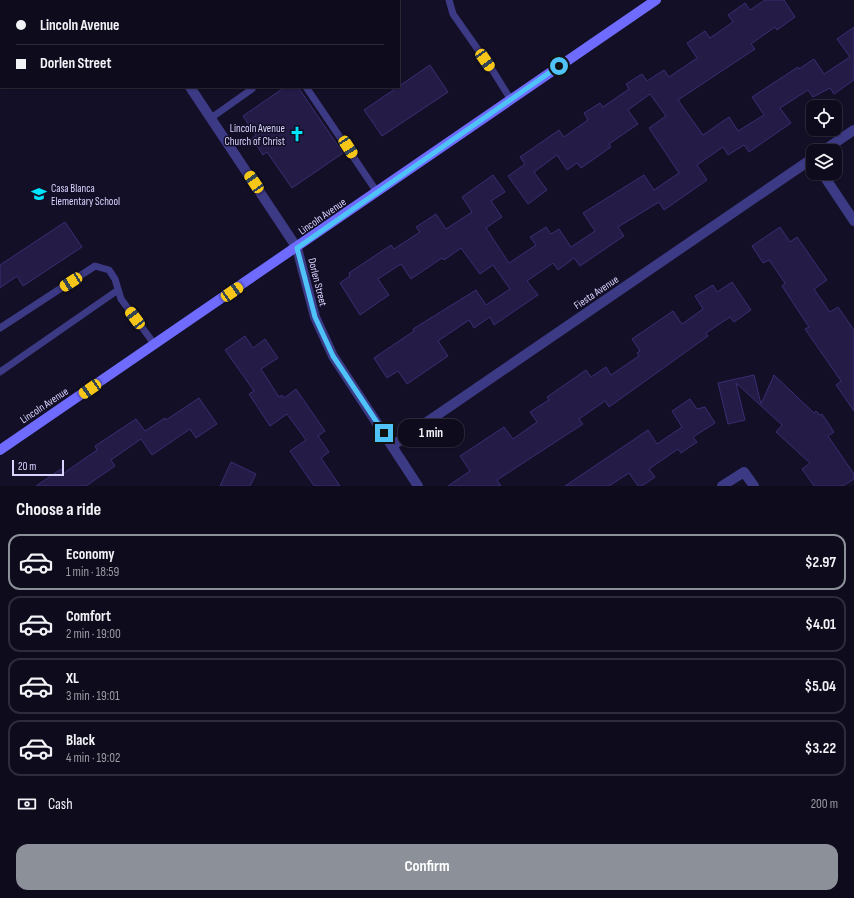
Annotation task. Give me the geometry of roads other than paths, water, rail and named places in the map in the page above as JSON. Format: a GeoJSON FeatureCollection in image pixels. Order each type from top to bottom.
{"type":"FeatureCollection","features":[{"type":"Feature","properties":{"kind":"street","name":"Lincoln Avenue"},"geometry":{"type":"LineString","coordinates":[[0,450],[297,248],[656,0]]}},
{"type":"Feature","properties":{"kind":"street","name":"Dorlen Street"},"geometry":{"type":"LineString","coordinates":[[191,88],[297,248],[315,317],[333,356],[418,486]]}},
{"type":"Feature","properties":{"kind":"street"},"geometry":{"type":"LineString","coordinates":[[833,144],[854,130]]}},
{"type":"Feature","properties":{"kind":"street","name":"Fiesta Avenue"},"geometry":{"type":"LineString","coordinates":[[392,446],[806,164]]}},
{"type":"Feature","properties":{"kind":"street"},"geometry":{"type":"LineString","coordinates":[[827,180],[854,221]]}},
{"type":"Feature","properties":{"kind":"street"},"geometry":{"type":"LineString","coordinates":[[722,486],[744,472],[754,486]]}},
{"type":"Feature","properties":{"kind":"lane"},"geometry":{"type":"LineString","coordinates":[[449,0],[452,14],[494,71],[510,100]]}},
{"type":"Feature","properties":{"kind":"lane"},"geometry":{"type":"LineString","coordinates":[[211,118],[252,88]]}},
{"type":"Feature","properties":{"kind":"lane"},"geometry":{"type":"LineString","coordinates":[[307,88],[377,192]]}},
{"type":"Feature","properties":{"kind":"lane"},"geometry":{"type":"LineString","coordinates":[[0,328],[95,266],[109,270],[115,278],[121,299],[155,345]]}},
{"type":"Feature","properties":{"kind":"lane"},"geometry":{"type":"LineString","coordinates":[[0,372],[118,290]]}},
{"type":"Feature","properties":{"kind":"place","name":"Lincoln Avenue Church of Christ"},"geometry":{"type":"Point","coordinates":[297,134]}},
{"type":"Feature","properties":{"kind":"place","name":"Casa Blanca Elementary School"},"geometry":{"type":"Point","coordinates":[39,194]}}]}
